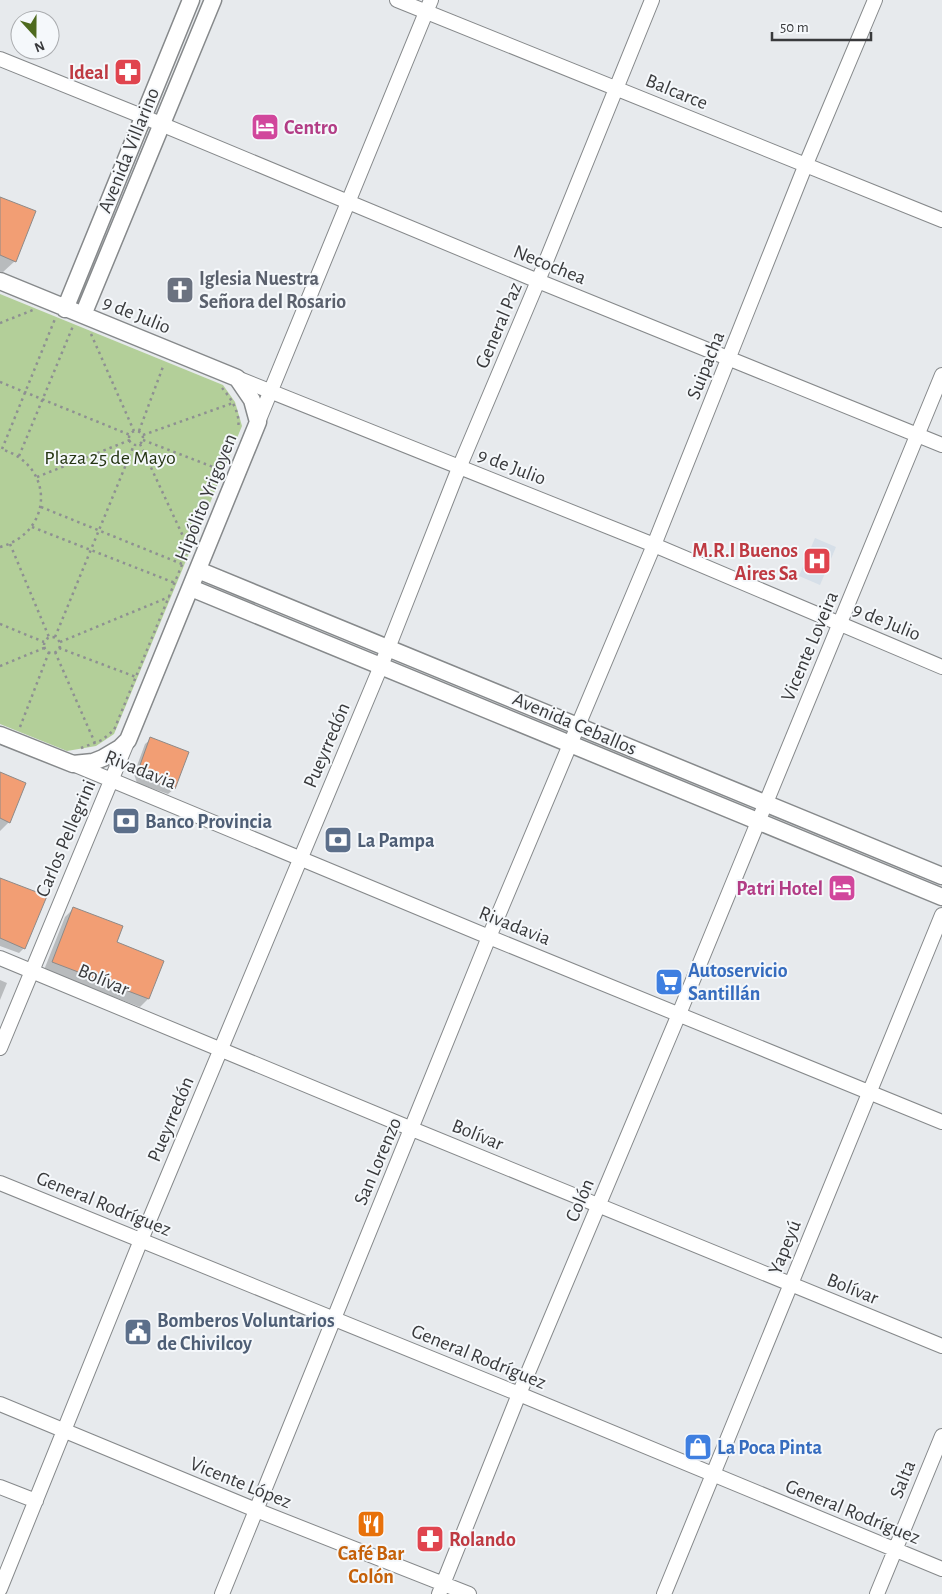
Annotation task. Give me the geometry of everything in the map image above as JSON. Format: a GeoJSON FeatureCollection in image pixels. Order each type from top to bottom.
{"type":"FeatureCollection","features":[{"type":"Feature","properties":{"kind":"main road","name":"Avenida Villarino"},"geometry":{"type":"LineString","coordinates":[[60,314],[144,117],[191,0]]}},
{"type":"Feature","properties":{"kind":"main road","name":"Avenida Villarino"},"geometry":{"type":"LineString","coordinates":[[78,321],[213,0]]}},
{"type":"Feature","properties":{"kind":"main road","name":"9 de Julio"},"geometry":{"type":"LineString","coordinates":[[0,281],[60,314],[237,378]]}},
{"type":"Feature","properties":{"kind":"main road","name":"Hipólito Yrigoyen"},"geometry":{"type":"LineString","coordinates":[[191,588],[258,422],[252,400],[237,378]]}},
{"type":"Feature","properties":{"kind":"main road","name":"Avenida Ceballos"},"geometry":{"type":"LineString","coordinates":[[198,570],[942,876]]}},
{"type":"Feature","properties":{"kind":"main road","name":"Avenida Ceballos"},"geometry":{"type":"LineString","coordinates":[[191,588],[942,897]]}},
{"type":"Feature","properties":{"kind":"main road","name":"Carlos Pellegrini"},"geometry":{"type":"LineString","coordinates":[[128,740],[191,588]]}},
{"type":"Feature","properties":{"kind":"main road","name":"Rivadavia"},"geometry":{"type":"LineString","coordinates":[[0,734],[93,762],[116,750],[128,740]]}},
{"type":"Feature","properties":{"kind":"street","name":"Balcarce"},"geometry":{"type":"LineString","coordinates":[[397,0],[429,6],[616,87],[942,220]]}},
{"type":"Feature","properties":{"kind":"street","name":"General Paz"},"geometry":{"type":"LineString","coordinates":[[381,666],[459,468],[538,281],[652,0]]}},
{"type":"Feature","properties":{"kind":"street","name":"Suipacha"},"geometry":{"type":"LineString","coordinates":[[571,744],[654,545],[806,164],[875,0]]}},
{"type":"Feature","properties":{"kind":"street","name":"Hipólito Yrigoyen"},"geometry":{"type":"LineString","coordinates":[[258,422],[429,6]]}},
{"type":"Feature","properties":{"kind":"street","name":"Necochea"},"geometry":{"type":"LineString","coordinates":[[0,59],[942,445]]}},
{"type":"Feature","properties":{"kind":"street","name":"Vicente Loveira"},"geometry":{"type":"LineString","coordinates":[[757,822],[942,375]]}},
{"type":"Feature","properties":{"kind":"street","name":"9 de Julio"},"geometry":{"type":"LineString","coordinates":[[237,378],[654,545],[839,625],[942,667]]}},
{"type":"Feature","properties":{"kind":"street","name":"Pueyrredón"},"geometry":{"type":"LineString","coordinates":[[0,1589],[141,1240],[299,858],[381,666]]}},
{"type":"Feature","properties":{"kind":"street","name":"Carlos Pellegrini"},"geometry":{"type":"LineString","coordinates":[[0,1048],[128,740]]}},
{"type":"Feature","properties":{"kind":"street","name":"San Lorenzo"},"geometry":{"type":"LineString","coordinates":[[222,1594],[489,937],[571,744]]}},
{"type":"Feature","properties":{"kind":"street","name":"Rivadavia"},"geometry":{"type":"LineString","coordinates":[[73,756],[113,780],[489,937],[942,1122]]}},
{"type":"Feature","properties":{"kind":"street","name":"Colón"},"geometry":{"type":"LineString","coordinates":[[441,1589],[519,1394],[679,1014],[757,822]]}},
{"type":"Feature","properties":{"kind":"street","name":"Yapeyú"},"geometry":{"type":"LineString","coordinates":[[664,1594],[942,915]]}},
{"type":"Feature","properties":{"kind":"street","name":"Bolívar"},"geometry":{"type":"LineString","coordinates":[[0,958],[942,1346]]}},
{"type":"Feature","properties":{"kind":"street","name":"General Rodríguez"},"geometry":{"type":"LineString","coordinates":[[0,1183],[519,1394],[942,1569]]}},
{"type":"Feature","properties":{"kind":"street","name":"Vicente López"},"geometry":{"type":"LineString","coordinates":[[0,1404],[441,1589],[469,1594]]}},
{"type":"Feature","properties":{"kind":"street","name":"Salta"},"geometry":{"type":"LineString","coordinates":[[877,1594],[942,1436]]}},
{"type":"Feature","properties":{"kind":"street"},"geometry":{"type":"LineString","coordinates":[[0,1487],[36,1501]]}},
{"type":"Feature","properties":{"kind":"path"},"geometry":{"type":"LineString","coordinates":[[0,323],[33,310]]}},
{"type":"Feature","properties":{"kind":"path"},"geometry":{"type":"LineString","coordinates":[[0,547],[10,544],[26,534],[38,517],[41,507],[42,497],[37,477],[32,469],[19,456],[1,449],[24,392],[60,314]]}},
{"type":"Feature","properties":{"kind":"path"},"geometry":{"type":"LineString","coordinates":[[19,456],[78,321]]}},
{"type":"Feature","properties":{"kind":"path"},"geometry":{"type":"LineString","coordinates":[[91,334],[134,431]]}},
{"type":"Feature","properties":{"kind":"path"},"geometry":{"type":"LineString","coordinates":[[139,431],[164,364]]}},
{"type":"Feature","properties":{"kind":"path"},"geometry":{"type":"LineString","coordinates":[[0,382],[130,435]]}},
{"type":"Feature","properties":{"kind":"path"},"geometry":{"type":"LineString","coordinates":[[223,388],[233,403],[240,425],[236,434]]}},
{"type":"Feature","properties":{"kind":"path"},"geometry":{"type":"LineString","coordinates":[[143,435],[233,403]]}},
{"type":"Feature","properties":{"kind":"path"},"geometry":{"type":"LineString","coordinates":[[134,431],[139,431],[143,435],[143,440],[140,444],[134,444],[130,440],[130,435],[134,431]]}},
{"type":"Feature","properties":{"kind":"path"},"geometry":{"type":"LineString","coordinates":[[37,477],[130,440]]}},
{"type":"Feature","properties":{"kind":"path"},"geometry":{"type":"LineString","coordinates":[[143,440],[221,470]]}},
{"type":"Feature","properties":{"kind":"path"},"geometry":{"type":"LineString","coordinates":[[55,637],[134,444]]}},
{"type":"Feature","properties":{"kind":"path"},"geometry":{"type":"LineString","coordinates":[[140,444],[189,548]]}},
{"type":"Feature","properties":{"kind":"path"},"geometry":{"type":"LineString","coordinates":[[41,507],[182,564]]}},
{"type":"Feature","properties":{"kind":"path"},"geometry":{"type":"LineString","coordinates":[[73,756],[114,730],[203,514]]}},
{"type":"Feature","properties":{"kind":"path"},"geometry":{"type":"LineString","coordinates":[[32,527],[174,584]]}},
{"type":"Feature","properties":{"kind":"path"},"geometry":{"type":"LineString","coordinates":[[10,544],[49,637]]}},
{"type":"Feature","properties":{"kind":"path"},"geometry":{"type":"LineString","coordinates":[[60,642],[169,597]]}},
{"type":"Feature","properties":{"kind":"path"},"geometry":{"type":"LineString","coordinates":[[0,624],[44,642]]}},
{"type":"Feature","properties":{"kind":"path"},"geometry":{"type":"LineString","coordinates":[[44,648],[44,642],[49,637],[55,637],[60,642]]}},
{"type":"Feature","properties":{"kind":"path"},"geometry":{"type":"LineString","coordinates":[[44,648],[49,652],[55,652],[59,648],[60,642]]}},
{"type":"Feature","properties":{"kind":"path"},"geometry":{"type":"LineString","coordinates":[[0,666],[44,648]]}},
{"type":"Feature","properties":{"kind":"path"},"geometry":{"type":"LineString","coordinates":[[59,648],[136,677]]}},
{"type":"Feature","properties":{"kind":"path"},"geometry":{"type":"LineString","coordinates":[[13,724],[20,727],[49,652]]}},
{"type":"Feature","properties":{"kind":"path"},"geometry":{"type":"LineString","coordinates":[[55,652],[95,743]]}},
{"type":"Feature","properties":{"kind":"shaded area","name":"M.R.I Buenos Aires Sa"},"geometry":{"type":"Polygon","coordinates":[[[815,538],[836,547],[820,585],[799,576],[815,538]]]}},
{"type":"Feature","properties":{"kind":"green space","name":"Plaza 25 de Mayo"},"geometry":{"type":"Polygon","coordinates":[[[0,294],[223,385],[235,402],[242,426],[114,734],[96,746],[67,751],[0,724],[0,294]]]}},
{"type":"Feature","properties":{"kind":"building"},"geometry":{"type":"Polygon","coordinates":[[[0,197],[36,211],[16,262],[0,255],[0,197]]]}},
{"type":"Feature","properties":{"kind":"building"},"geometry":{"type":"Polygon","coordinates":[[[150,737],[189,752],[175,789],[143,778],[139,768],[150,737]]]}},
{"type":"Feature","properties":{"kind":"building"},"geometry":{"type":"Polygon","coordinates":[[[0,772],[26,783],[10,823],[0,818],[0,772]]]}},
{"type":"Feature","properties":{"kind":"building"},"geometry":{"type":"Polygon","coordinates":[[[0,878],[47,896],[25,949],[0,938],[0,878]]]}},
{"type":"Feature","properties":{"kind":"building"},"geometry":{"type":"Polygon","coordinates":[[[73,907],[123,926],[117,942],[164,961],[149,999],[52,962],[73,907]]]}},
{"type":"Feature","properties":{"kind":"place","name":"Ideal"},"geometry":{"type":"Point","coordinates":[128,72]}},
{"type":"Feature","properties":{"kind":"place","name":"Centro"},"geometry":{"type":"Point","coordinates":[265,127]}},
{"type":"Feature","properties":{"kind":"place","name":"Iglesia Nuestra Señora del Rosario"},"geometry":{"type":"Point","coordinates":[180,290]}},
{"type":"Feature","properties":{"kind":"place","name":"M.R.I Buenos Aires Sa"},"geometry":{"type":"Point","coordinates":[817,561]}},
{"type":"Feature","properties":{"kind":"place","name":"Banco Provincia"},"geometry":{"type":"Point","coordinates":[126,821]}},
{"type":"Feature","properties":{"kind":"place","name":"La Pampa"},"geometry":{"type":"Point","coordinates":[338,840]}},
{"type":"Feature","properties":{"kind":"place","name":"Patri Hotel"},"geometry":{"type":"Point","coordinates":[842,888]}},
{"type":"Feature","properties":{"kind":"place","name":"Autoservicio Santillán"},"geometry":{"type":"Point","coordinates":[669,982]}},
{"type":"Feature","properties":{"kind":"place","name":"Bomberos Voluntarios de Chivilcoy"},"geometry":{"type":"Point","coordinates":[138,1332]}},
{"type":"Feature","properties":{"kind":"place","name":"La Poca Pinta"},"geometry":{"type":"Point","coordinates":[698,1447]}},
{"type":"Feature","properties":{"kind":"place","name":"Café Bar Colón"},"geometry":{"type":"Point","coordinates":[371,1524]}},
{"type":"Feature","properties":{"kind":"place","name":"Rolando"},"geometry":{"type":"Point","coordinates":[430,1539]}}]}
